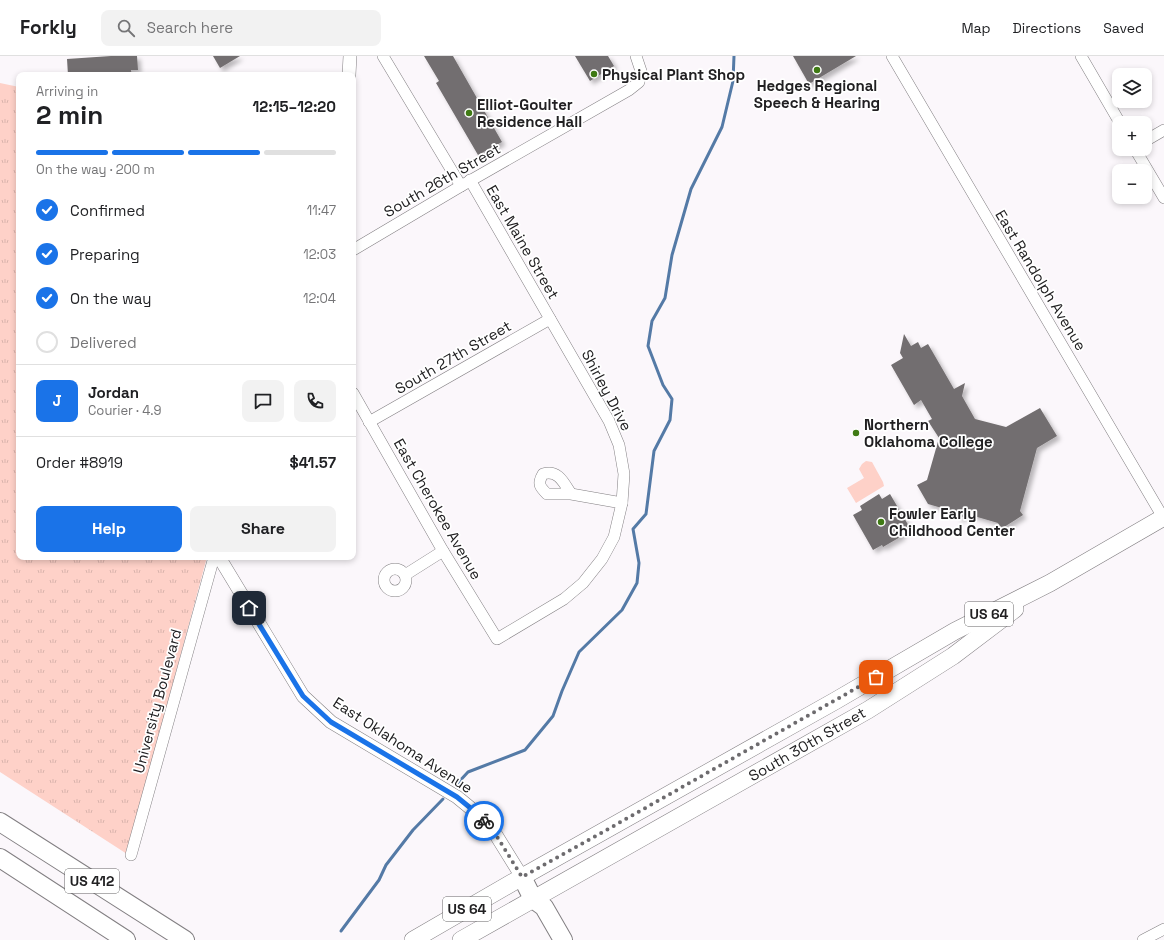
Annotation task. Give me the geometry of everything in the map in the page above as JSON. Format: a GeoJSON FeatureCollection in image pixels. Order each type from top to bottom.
{"type":"FeatureCollection","features":[{"type":"Feature","properties":{"kind":"highway","name":"US 412"},"geometry":{"type":"LineString","coordinates":[[0,822],[185,940]]}},
{"type":"Feature","properties":{"kind":"highway","name":"US 412"},"geometry":{"type":"LineString","coordinates":[[0,858],[126,940]]}},
{"type":"Feature","properties":{"kind":"highway"},"geometry":{"type":"LineString","coordinates":[[522,877],[533,899],[533,913],[549,940]]}},
{"type":"Feature","properties":{"kind":"highway"},"geometry":{"type":"LineString","coordinates":[[533,899],[544,907],[563,940]]}},
{"type":"Feature","properties":{"kind":"main road","name":"US 64"},"geometry":{"type":"LineString","coordinates":[[1050,582],[1164,518]]}},
{"type":"Feature","properties":{"kind":"main road","name":"South 30th Street"},"geometry":{"type":"LineString","coordinates":[[413,940],[783,730],[955,630],[1050,582]]}},
{"type":"Feature","properties":{"kind":"main road","name":"South 30th Street"},"geometry":{"type":"LineString","coordinates":[[461,940],[868,710],[953,656],[1050,582]]}},
{"type":"Feature","properties":{"kind":"main road"},"geometry":{"type":"LineString","coordinates":[[783,730],[794,751]]}},
{"type":"Feature","properties":{"kind":"street"},"geometry":{"type":"LineString","coordinates":[[349,72],[350,56]]}},
{"type":"Feature","properties":{"kind":"street","name":"East Maine Street"},"geometry":{"type":"LineString","coordinates":[[383,56],[466,183],[550,319]]}},
{"type":"Feature","properties":{"kind":"street","name":"South 26th Street"},"geometry":{"type":"LineString","coordinates":[[356,248],[466,183],[629,90],[639,82],[641,71],[636,56]]}},
{"type":"Feature","properties":{"kind":"street","name":"East Randolph Avenue"},"geometry":{"type":"LineString","coordinates":[[892,56],[1164,518]]}},
{"type":"Feature","properties":{"kind":"street"},"geometry":{"type":"LineString","coordinates":[[1081,56],[1116,116]]}},
{"type":"Feature","properties":{"kind":"street"},"geometry":{"type":"LineString","coordinates":[[1152,138],[1164,130]]}},
{"type":"Feature","properties":{"kind":"street"},"geometry":{"type":"LineString","coordinates":[[1139,156],[1164,198]]}},
{"type":"Feature","properties":{"kind":"street","name":"South 27th Street"},"geometry":{"type":"LineString","coordinates":[[369,422],[550,319]]}},
{"type":"Feature","properties":{"kind":"street","name":"Shirley Drive"},"geometry":{"type":"LineString","coordinates":[[497,639],[564,599],[583,584],[602,559],[614,537],[622,503],[624,474],[619,445],[609,421],[550,319]]}},
{"type":"Feature","properties":{"kind":"street","name":"East Cherokee Avenue"},"geometry":{"type":"LineString","coordinates":[[356,399],[497,639]]}},
{"type":"Feature","properties":{"kind":"street"},"geometry":{"type":"LineString","coordinates":[[571,494],[622,503]]}},
{"type":"Feature","properties":{"kind":"street"},"geometry":{"type":"LineString","coordinates":[[405,575],[444,551]]}},
{"type":"Feature","properties":{"kind":"street","name":"University Boulevard"},"geometry":{"type":"LineString","coordinates":[[131,854],[213,560]]}},
{"type":"Feature","properties":{"kind":"street","name":"East Oklahoma Avenue"},"geometry":{"type":"LineString","coordinates":[[221,560],[303,696],[331,722],[457,797],[479,815],[496,835],[522,877]]}},
{"type":"Feature","properties":{"kind":"street"},"geometry":{"type":"LineString","coordinates":[[1144,940],[1164,929]]}},
{"type":"Feature","properties":{"kind":"green space"},"geometry":{"type":"Polygon","coordinates":[[[0,83],[16,86],[16,560],[206,560],[127,854],[0,772],[0,83]]]}},
{"type":"Feature","properties":{"kind":"green space"},"geometry":{"type":"Polygon","coordinates":[[[866,461],[872,462],[884,486],[856,503],[847,488],[864,478],[859,469],[866,461]]]}},
{"type":"Feature","properties":{"kind":"building"},"geometry":{"type":"Polygon","coordinates":[[[137,56],[138,70],[131,70],[131,72],[68,72],[67,59],[137,56]]]}},
{"type":"Feature","properties":{"kind":"building"},"geometry":{"type":"Polygon","coordinates":[[[213,56],[240,56],[220,68],[213,56]]]}},
{"type":"Feature","properties":{"kind":"building","name":"Elliot-Goulter Residence Hall"},"geometry":{"type":"Polygon","coordinates":[[[424,56],[453,56],[502,142],[478,155],[436,83],[439,81],[424,56]]]}},
{"type":"Feature","properties":{"kind":"building","name":"Physical Plant Shop"},"geometry":{"type":"Polygon","coordinates":[[[575,56],[608,56],[614,66],[590,81],[575,56]]]}},
{"type":"Feature","properties":{"kind":"building","name":"Hedges Regional Speech & Hearing"},"geometry":{"type":"Polygon","coordinates":[[[793,56],[856,56],[809,84],[793,56]]]}},
{"type":"Feature","properties":{"kind":"building"},"geometry":{"type":"Polygon","coordinates":[[[904,334],[911,346],[918,342],[921,348],[928,344],[954,389],[965,383],[962,396],[975,419],[1006,427],[1040,408],[1057,436],[1037,448],[1020,511],[1023,515],[1001,529],[998,523],[967,514],[958,520],[959,513],[928,504],[917,485],[927,480],[939,438],[928,421],[932,419],[921,400],[914,405],[891,365],[903,358],[900,353],[904,334]]]}},
{"type":"Feature","properties":{"kind":"building","name":"Fowler Early Childhood Center"},"geometry":{"type":"Polygon","coordinates":[[[879,494],[882,499],[890,494],[910,528],[901,534],[902,536],[883,547],[882,545],[873,550],[853,515],[862,510],[860,506],[879,494]]]}},
{"type":"Feature","properties":{"kind":"waterway"},"geometry":{"type":"LineString","coordinates":[[456,785],[468,772],[525,750],[553,716],[579,652],[622,610],[637,583],[639,563],[633,529],[646,514],[654,451],[670,420],[672,399],[663,385],[648,346],[652,321],[665,298],[672,255],[691,189],[722,127],[733,81],[734,56]]}},
{"type":"Feature","properties":{"kind":"waterway"},"geometry":{"type":"LineString","coordinates":[[341,931],[379,880],[386,865],[413,830],[443,799]]}},
{"type":"Feature","properties":{"kind":"way so far"},"geometry":{"type":"LineString","coordinates":[[484,821],[496,835],[522,877],[876,677]]}},
{"type":"Feature","properties":{"kind":"place","name":"Hedges Regional Speech & Hearing"},"geometry":{"type":"Point","coordinates":[817,70]}},
{"type":"Feature","properties":{"kind":"place","name":"Physical Plant Shop"},"geometry":{"type":"Point","coordinates":[594,74]}},
{"type":"Feature","properties":{"kind":"place","name":"Elliot-Goulter Residence Hall"},"geometry":{"type":"Point","coordinates":[469,113]}},
{"type":"Feature","properties":{"kind":"place","name":"Northern Oklahoma College"},"geometry":{"type":"Point","coordinates":[856,433]}},
{"type":"Feature","properties":{"kind":"place","name":"Fowler Early Childhood Center"},"geometry":{"type":"Point","coordinates":[881,522]}},
{"type":"Feature","properties":{"kind":"route"},"geometry":{"type":"LineString","coordinates":[[249,608],[303,696],[331,722],[457,797],[484,821]]}}]}
